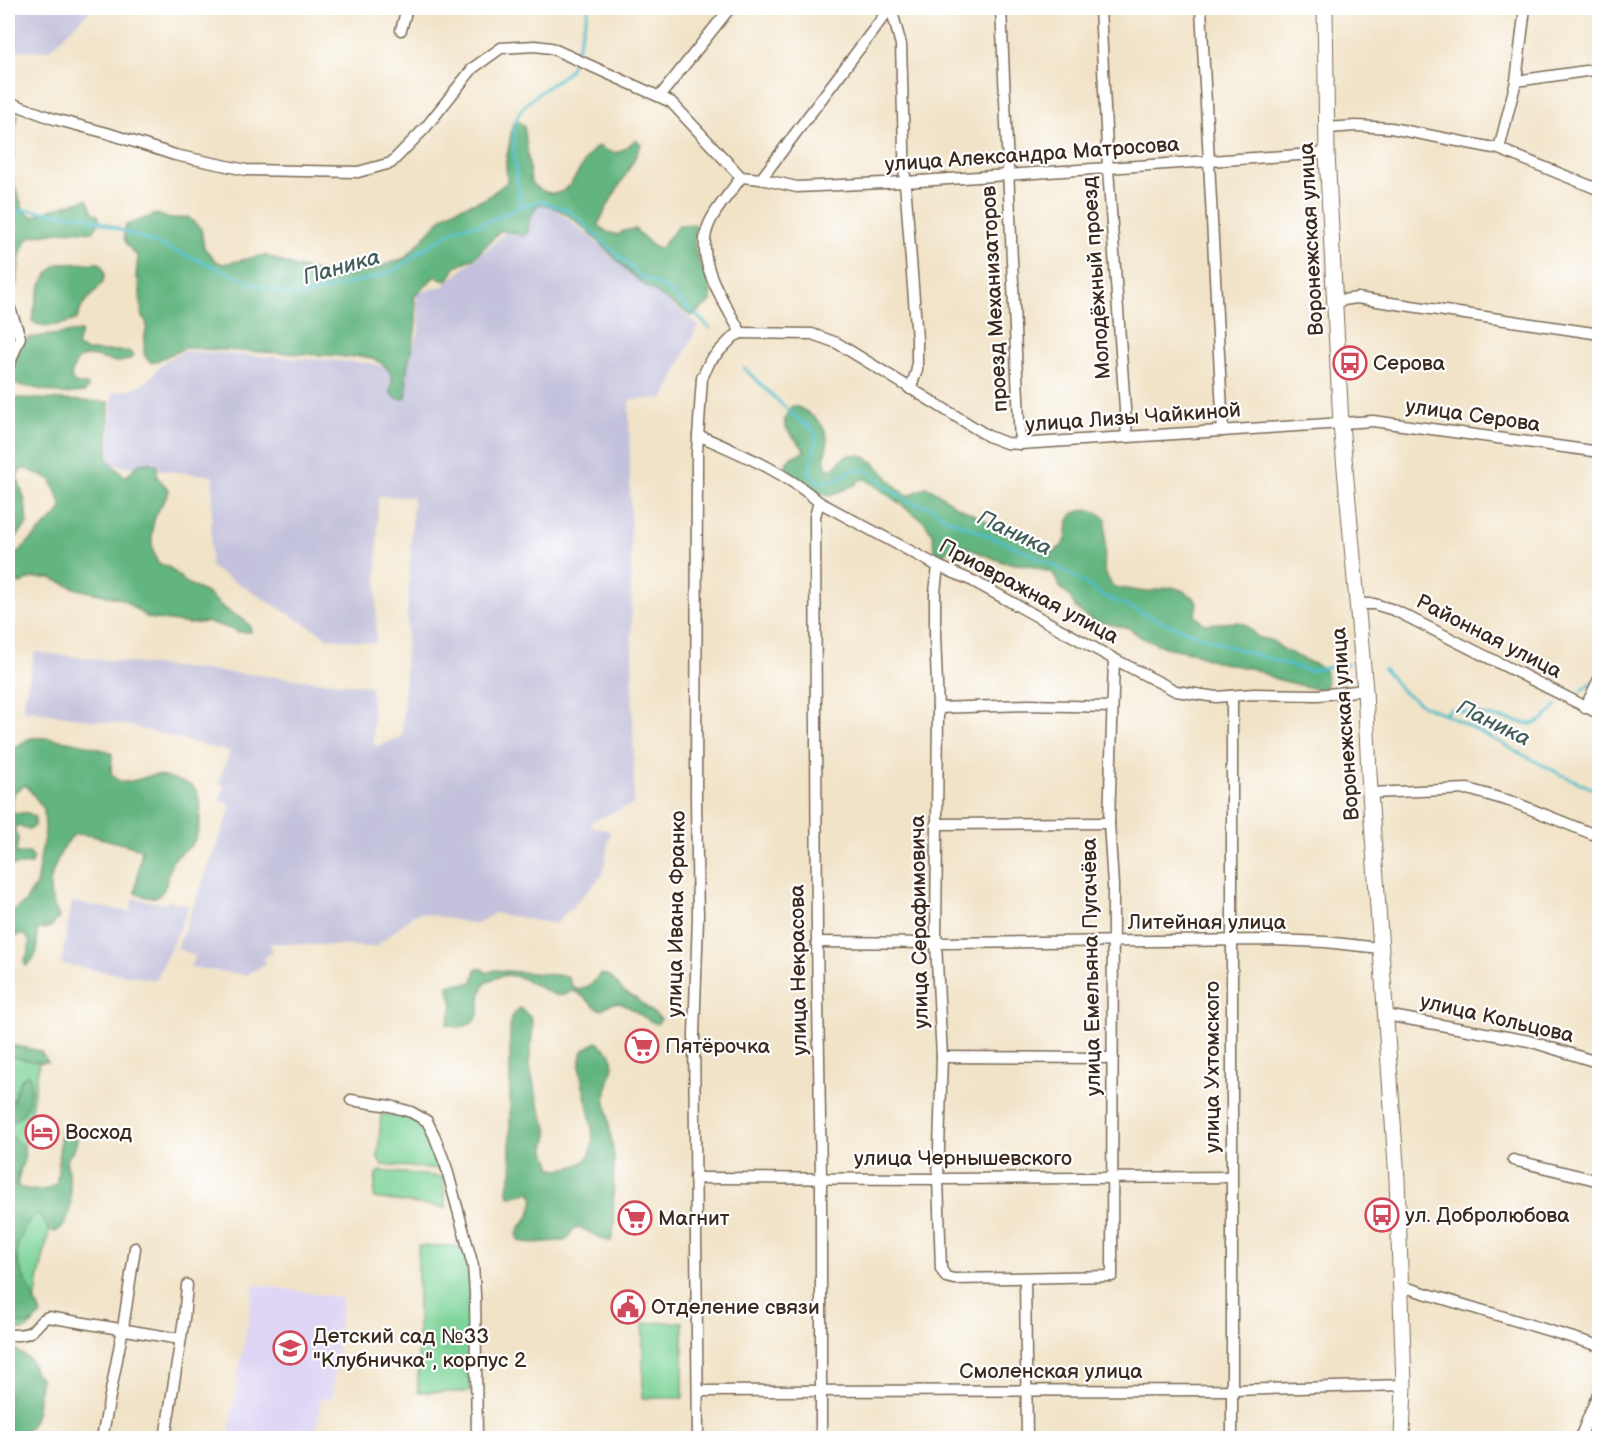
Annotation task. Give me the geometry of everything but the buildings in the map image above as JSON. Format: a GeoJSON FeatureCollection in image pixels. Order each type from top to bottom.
{"type":"FeatureCollection","features":[{"type":"Feature","properties":{"kind":"street"},"geometry":{"type":"LineString","coordinates":[[400,30],[407,8]]}},
{"type":"Feature","properties":{"kind":"street"},"geometry":{"type":"LineString","coordinates":[[660,96],[730,8]]}},
{"type":"Feature","properties":{"kind":"street"},"geometry":{"type":"LineString","coordinates":[[761,179],[891,8]]}},
{"type":"Feature","properties":{"kind":"street"},"geometry":{"type":"LineString","coordinates":[[891,8],[902,45],[905,182],[917,360],[910,389]]}},
{"type":"Feature","properties":{"kind":"street","name":"проезд Механизаторов"},"geometry":{"type":"LineString","coordinates":[[1001,8],[1020,444]]}},
{"type":"Feature","properties":{"kind":"street","name":"Молодёжный проезд"},"geometry":{"type":"LineString","coordinates":[[1100,8],[1108,169],[1127,437]]}},
{"type":"Feature","properties":{"kind":"street"},"geometry":{"type":"LineString","coordinates":[[1201,8],[1223,430]]}},
{"type":"Feature","properties":{"kind":"street","name":"Воронежская улица"},"geometry":{"type":"LineString","coordinates":[[1325,8],[1327,153],[1341,424],[1365,690],[1380,948],[1397,1179],[1404,1384],[1402,1438]]}},
{"type":"Feature","properties":{"kind":"street"},"geometry":{"type":"LineString","coordinates":[[1499,149],[1516,81],[1525,8]]}},
{"type":"Feature","properties":{"kind":"street"},"geometry":{"type":"LineString","coordinates":[[8,102],[54,119],[175,155],[246,170],[358,172],[391,163],[426,127],[473,68],[501,48],[535,46],[551,48],[672,102],[741,177],[709,224],[704,242],[706,260],[713,281],[741,333]]}},
{"type":"Feature","properties":{"kind":"street"},"geometry":{"type":"LineString","coordinates":[[1516,81],[1599,69]]}},
{"type":"Feature","properties":{"kind":"street"},"geometry":{"type":"LineString","coordinates":[[1327,128],[1356,126],[1391,128],[1499,149],[1599,190]]}},
{"type":"Feature","properties":{"kind":"street","name":"улица Александра Матросова"},"geometry":{"type":"LineString","coordinates":[[741,177],[797,187],[1108,169],[1327,153]]}},
{"type":"Feature","properties":{"kind":"street"},"geometry":{"type":"LineString","coordinates":[[1336,301],[1356,298],[1599,334]]}},
{"type":"Feature","properties":{"kind":"street"},"geometry":{"type":"LineString","coordinates":[[8,303],[20,338],[8,368]]}},
{"type":"Feature","properties":{"kind":"street","name":"улица Лизы Чайкиной"},"geometry":{"type":"LineString","coordinates":[[741,333],[812,334],[823,337],[988,436],[1006,442],[1020,444],[1341,424]]}},
{"type":"Feature","properties":{"kind":"street","name":"улица Ивана Франко"},"geometry":{"type":"LineString","coordinates":[[699,1438],[694,1035],[698,918],[696,766],[698,435],[702,378],[710,361],[733,337],[741,333]]}},
{"type":"Feature","properties":{"kind":"street","name":"улица Серова"},"geometry":{"type":"LineString","coordinates":[[1341,424],[1373,421],[1599,452]]}},
{"type":"Feature","properties":{"kind":"street","name":"Приовражная улица"},"geometry":{"type":"LineString","coordinates":[[698,435],[779,472],[819,502],[938,566],[973,581],[1176,691],[1199,696],[1232,696],[1318,695],[1365,690]]}},
{"type":"Feature","properties":{"kind":"street","name":"улица Некрасова"},"geometry":{"type":"LineString","coordinates":[[819,502],[815,516],[821,1438]]}},
{"type":"Feature","properties":{"kind":"street","name":"улица Серафимовича"},"geometry":{"type":"LineString","coordinates":[[938,566],[935,625],[938,708],[936,943],[942,1057],[938,1179],[941,1269],[946,1277],[954,1279],[1025,1278]]}},
{"type":"Feature","properties":{"kind":"street","name":"Районная улица"},"geometry":{"type":"LineString","coordinates":[[1358,604],[1374,604],[1394,610],[1599,714]]}},
{"type":"Feature","properties":{"kind":"street","name":"улица Емельяна Пугачёва"},"geometry":{"type":"LineString","coordinates":[[1025,1278],[1112,1276],[1113,885],[1109,823],[1114,659]]}},
{"type":"Feature","properties":{"kind":"street"},"geometry":{"type":"LineString","coordinates":[[1585,708],[1599,677]]}},
{"type":"Feature","properties":{"kind":"street","name":"улица Ухтомского"},"geometry":{"type":"LineString","coordinates":[[1232,696],[1232,1438]]}},
{"type":"Feature","properties":{"kind":"street"},"geometry":{"type":"LineString","coordinates":[[938,708],[1028,705],[1111,707]]}},
{"type":"Feature","properties":{"kind":"street"},"geometry":{"type":"LineString","coordinates":[[1370,793],[1468,789],[1513,802],[1599,837]]}},
{"type":"Feature","properties":{"kind":"street"},"geometry":{"type":"LineString","coordinates":[[936,824],[1109,823]]}},
{"type":"Feature","properties":{"kind":"street","name":"Литейная улица"},"geometry":{"type":"LineString","coordinates":[[816,942],[1272,940],[1324,942],[1380,948]]}},
{"type":"Feature","properties":{"kind":"street","name":"улица Кольцова"},"geometry":{"type":"LineString","coordinates":[[1386,1015],[1529,1041],[1599,1063]]}},
{"type":"Feature","properties":{"kind":"street"},"geometry":{"type":"LineString","coordinates":[[942,1057],[1113,1058]]}},
{"type":"Feature","properties":{"kind":"street"},"geometry":{"type":"LineString","coordinates":[[351,1100],[411,1112],[426,1121],[434,1135],[449,1177],[473,1266],[477,1438]]}},
{"type":"Feature","properties":{"kind":"street"},"geometry":{"type":"LineString","coordinates":[[1513,1160],[1599,1181]]}},
{"type":"Feature","properties":{"kind":"street","name":"улица Чернышевского"},"geometry":{"type":"LineString","coordinates":[[695,1178],[1231,1177]]}},
{"type":"Feature","properties":{"kind":"street"},"geometry":{"type":"LineString","coordinates":[[102,1438],[123,1328],[135,1248]]}},
{"type":"Feature","properties":{"kind":"street"},"geometry":{"type":"LineString","coordinates":[[1025,1278],[1027,1438]]}},
{"type":"Feature","properties":{"kind":"street"},"geometry":{"type":"LineString","coordinates":[[165,1438],[187,1285]]}},
{"type":"Feature","properties":{"kind":"street"},"geometry":{"type":"LineString","coordinates":[[1401,1286],[1599,1346]]}},
{"type":"Feature","properties":{"kind":"street"},"geometry":{"type":"LineString","coordinates":[[8,1335],[26,1334],[48,1317],[180,1339]]}},
{"type":"Feature","properties":{"kind":"street","name":"Смоленская улица"},"geometry":{"type":"LineString","coordinates":[[698,1391],[1232,1390],[1404,1384]]}},
{"type":"Feature","properties":{"kind":"street"},"geometry":{"type":"LineString","coordinates":[[1580,1438],[1599,1389]]}},
{"type":"Feature","properties":{"kind":"shaded area"},"geometry":{"type":"Polygon","coordinates":[[[8,8],[92,8],[50,50],[8,51],[8,8]]]}},
{"type":"Feature","properties":{"kind":"shaded area"},"geometry":{"type":"Polygon","coordinates":[[[539,196],[698,325],[664,398],[629,400],[634,804],[592,821],[591,826],[610,831],[603,875],[555,924],[495,913],[475,924],[421,913],[414,915],[375,947],[269,943],[273,952],[263,958],[266,963],[246,975],[190,967],[195,956],[177,948],[232,805],[219,800],[225,786],[218,783],[230,752],[130,726],[22,709],[35,652],[371,686],[374,745],[378,746],[402,737],[413,497],[378,496],[376,643],[329,638],[210,567],[213,476],[110,464],[112,393],[132,389],[148,381],[165,361],[183,351],[370,363],[393,369],[413,349],[420,327],[416,293],[442,287],[503,235],[539,196]]]}},
{"type":"Feature","properties":{"kind":"shaded area"},"geometry":{"type":"Polygon","coordinates":[[[133,898],[166,904],[167,900],[188,905],[156,980],[61,964],[72,902],[130,912],[133,898]]]}},
{"type":"Feature","properties":{"kind":"shaded area","name":"Детский сад №33 \"Клубничка\", корпус 2"},"geometry":{"type":"Polygon","coordinates":[[[254,1284],[342,1298],[332,1399],[321,1398],[315,1438],[228,1438],[254,1284]]]}},
{"type":"Feature","properties":{"kind":"green space"},"geometry":{"type":"Polygon","coordinates":[[[10,109],[18,116],[14,155],[9,169],[24,212],[34,217],[87,199],[100,221],[93,232],[72,230],[32,236],[27,240],[21,251],[15,287],[8,306],[8,110],[10,109]]]}},
{"type":"Feature","properties":{"kind":"green space"},"geometry":{"type":"Polygon","coordinates":[[[519,122],[524,126],[531,182],[546,192],[556,193],[564,190],[592,151],[599,146],[614,153],[636,140],[641,144],[598,225],[607,232],[618,235],[623,231],[635,229],[655,248],[661,248],[679,225],[694,224],[697,230],[694,238],[695,247],[711,292],[711,301],[692,316],[630,273],[579,223],[565,213],[538,204],[529,220],[528,232],[523,236],[500,231],[474,258],[456,266],[447,281],[435,276],[414,297],[416,324],[406,373],[406,398],[397,398],[390,392],[392,379],[387,368],[375,360],[360,356],[185,348],[152,363],[147,359],[144,353],[147,328],[142,316],[139,282],[136,276],[138,257],[125,239],[126,225],[157,214],[169,219],[188,217],[201,229],[204,248],[216,261],[223,264],[265,255],[295,267],[343,276],[368,271],[405,258],[445,215],[485,199],[507,182],[506,162],[513,123],[519,122]]]}},
{"type":"Feature","properties":{"kind":"green space"},"geometry":{"type":"Polygon","coordinates":[[[100,263],[105,276],[103,281],[83,305],[77,319],[48,326],[32,321],[42,283],[58,264],[100,263]]]}},
{"type":"Feature","properties":{"kind":"green space"},"geometry":{"type":"Polygon","coordinates":[[[81,331],[77,347],[87,351],[128,351],[133,355],[122,362],[88,356],[81,358],[75,364],[71,377],[74,383],[87,385],[85,392],[63,394],[9,383],[19,349],[29,338],[81,331]]]}},
{"type":"Feature","properties":{"kind":"green space"},"geometry":{"type":"Polygon","coordinates":[[[16,398],[109,402],[108,460],[124,476],[127,476],[140,463],[152,463],[157,466],[157,477],[169,490],[156,515],[153,527],[152,546],[158,563],[170,568],[185,582],[208,594],[225,609],[244,620],[250,626],[251,632],[238,632],[206,622],[191,624],[148,618],[122,599],[77,589],[51,578],[32,578],[20,584],[11,576],[13,558],[16,554],[61,510],[61,503],[50,479],[27,469],[20,470],[17,476],[25,501],[27,524],[15,539],[9,541],[8,408],[16,398]]]}},
{"type":"Feature","properties":{"kind":"green space"},"geometry":{"type":"Polygon","coordinates":[[[792,406],[814,417],[823,427],[827,437],[825,461],[828,470],[847,456],[865,457],[908,496],[926,487],[932,489],[956,506],[1040,547],[1049,555],[1066,539],[1069,520],[1073,514],[1086,510],[1098,513],[1106,519],[1104,571],[1113,587],[1145,592],[1172,587],[1184,591],[1194,598],[1197,603],[1195,616],[1204,624],[1243,623],[1257,637],[1273,641],[1284,650],[1318,666],[1326,672],[1327,683],[1323,688],[1316,689],[1276,679],[1254,669],[1221,663],[1191,652],[1165,647],[1141,637],[1129,628],[1095,621],[1075,607],[1053,573],[1031,566],[1003,562],[955,543],[944,554],[938,554],[934,551],[933,536],[925,522],[866,479],[859,480],[855,485],[829,496],[810,489],[798,482],[785,466],[791,458],[805,451],[785,426],[787,414],[792,406]]]}},
{"type":"Feature","properties":{"kind":"green space"},"geometry":{"type":"Polygon","coordinates":[[[31,738],[72,742],[95,747],[112,754],[111,772],[120,781],[131,781],[156,775],[190,785],[199,798],[200,815],[195,839],[174,859],[164,890],[153,898],[135,893],[142,849],[89,835],[75,834],[58,859],[50,883],[51,897],[59,917],[51,927],[37,930],[35,956],[26,966],[24,960],[28,954],[30,942],[21,934],[8,944],[8,907],[13,911],[25,902],[36,885],[45,830],[44,809],[26,785],[15,791],[11,804],[12,812],[27,813],[35,818],[35,825],[31,829],[19,825],[14,828],[18,839],[16,853],[30,853],[33,858],[31,864],[8,866],[8,751],[31,738]]]}},
{"type":"Feature","properties":{"kind":"green space"},"geometry":{"type":"Polygon","coordinates":[[[476,969],[482,969],[487,973],[495,970],[567,976],[573,987],[579,990],[591,985],[600,974],[610,976],[624,992],[661,1019],[657,1024],[623,1004],[609,1005],[602,1010],[576,992],[556,995],[529,981],[508,975],[486,983],[481,994],[479,1013],[472,1023],[460,1027],[447,1024],[453,1005],[448,985],[473,982],[476,969]]]}},
{"type":"Feature","properties":{"kind":"green space"},"geometry":{"type":"Polygon","coordinates":[[[520,1008],[531,1018],[533,1026],[529,1064],[538,1103],[547,1128],[545,1148],[552,1168],[575,1166],[587,1159],[592,1147],[593,1132],[582,1080],[580,1065],[582,1053],[597,1042],[611,1054],[613,1066],[605,1096],[614,1157],[613,1212],[615,1223],[611,1241],[579,1227],[572,1230],[565,1241],[535,1243],[518,1240],[518,1232],[530,1214],[534,1198],[530,1192],[512,1197],[508,1194],[512,1172],[510,1023],[511,1017],[520,1008]]]}},
{"type":"Feature","properties":{"kind":"green space"},"geometry":{"type":"Polygon","coordinates":[[[16,1046],[40,1051],[48,1062],[8,1056],[8,1047],[16,1046]]]}},
{"type":"Feature","properties":{"kind":"green space"},"geometry":{"type":"Polygon","coordinates":[[[8,1048],[41,1052],[17,1189],[57,1195],[38,1281],[33,1324],[24,1330],[8,1329],[8,1048]]]}},
{"type":"Feature","properties":{"kind":"green space"},"geometry":{"type":"Polygon","coordinates":[[[29,1074],[31,1087],[28,1104],[22,1114],[9,1125],[8,1132],[8,1109],[21,1080],[29,1074]]]}},
{"type":"Feature","properties":{"kind":"green space"},"geometry":{"type":"Polygon","coordinates":[[[381,1114],[407,1117],[419,1122],[431,1141],[441,1169],[382,1165],[378,1159],[381,1114]]]}},
{"type":"Feature","properties":{"kind":"green space"},"geometry":{"type":"Polygon","coordinates":[[[66,1127],[72,1130],[77,1138],[73,1151],[66,1160],[71,1200],[67,1219],[55,1232],[49,1230],[40,1215],[34,1214],[18,1243],[18,1264],[41,1315],[31,1324],[20,1325],[10,1314],[8,1294],[8,1132],[21,1145],[25,1155],[17,1176],[16,1186],[32,1190],[48,1189],[57,1183],[61,1129],[66,1127]]]}},
{"type":"Feature","properties":{"kind":"green space"},"geometry":{"type":"Polygon","coordinates":[[[381,1171],[443,1177],[446,1208],[374,1198],[376,1175],[381,1171]]]}},
{"type":"Feature","properties":{"kind":"green space"},"geometry":{"type":"Polygon","coordinates":[[[418,1246],[463,1246],[470,1300],[470,1392],[418,1392],[418,1246]]]}},
{"type":"Feature","properties":{"kind":"green space"},"geometry":{"type":"Polygon","coordinates":[[[683,1322],[683,1398],[643,1398],[643,1323],[683,1322]]]}},
{"type":"Feature","properties":{"kind":"green space"},"geometry":{"type":"Polygon","coordinates":[[[11,1346],[31,1361],[35,1373],[40,1377],[35,1418],[20,1438],[8,1438],[8,1347],[11,1346]]]}},
{"type":"Feature","properties":{"kind":"waterway"},"geometry":{"type":"LineString","coordinates":[[576,52],[589,8]]}},
{"type":"Feature","properties":{"kind":"waterway"},"geometry":{"type":"LineString","coordinates":[[521,207],[514,157],[514,130],[517,119],[526,104],[569,71],[572,64]]}},
{"type":"Feature","properties":{"kind":"waterway","name":"Паника"},"geometry":{"type":"LineString","coordinates":[[8,216],[25,210],[85,216],[256,285],[299,296],[380,276],[399,268],[422,250],[460,227],[481,224],[528,204],[541,201],[568,210],[642,277],[667,289],[710,328]]}},
{"type":"Feature","properties":{"kind":"waterway","name":"Паника"},"geometry":{"type":"LineString","coordinates":[[744,368],[793,415],[812,429],[817,437],[809,473],[818,482],[835,481],[852,470],[867,470],[887,488],[910,502],[930,507],[946,518],[1022,550],[1069,573],[1102,595],[1165,623],[1231,647],[1309,671],[1347,664]]}},
{"type":"Feature","properties":{"kind":"waterway","name":"Паника"},"geometry":{"type":"LineString","coordinates":[[1384,669],[1403,692],[1424,706],[1445,714],[1560,774],[1600,792]]}},
{"type":"Feature","properties":{"kind":"waterway"},"geometry":{"type":"LineString","coordinates":[[1581,691],[1594,681]]}},
{"type":"Feature","properties":{"kind":"waterway"},"geometry":{"type":"LineString","coordinates":[[1445,714],[1450,709],[1530,724],[1542,720],[1557,705]]}},
{"type":"Feature","properties":{"kind":"place","name":"Серова"},"geometry":{"type":"Point","coordinates":[1350,363]}},
{"type":"Feature","properties":{"kind":"place","name":"Пятёрочка"},"geometry":{"type":"Point","coordinates":[642,1046]}},
{"type":"Feature","properties":{"kind":"place","name":"Восход"},"geometry":{"type":"Point","coordinates":[42,1132]}},
{"type":"Feature","properties":{"kind":"place","name":"ул. Добролюбова"},"geometry":{"type":"Point","coordinates":[1382,1215]}},
{"type":"Feature","properties":{"kind":"place","name":"Магнит"},"geometry":{"type":"Point","coordinates":[635,1218]}},
{"type":"Feature","properties":{"kind":"place","name":"Отделение связи"},"geometry":{"type":"Point","coordinates":[628,1307]}},
{"type":"Feature","properties":{"kind":"place","name":"Детский сад №33 \"Клубничка\", корпус 2"},"geometry":{"type":"Point","coordinates":[290,1348]}}]}
